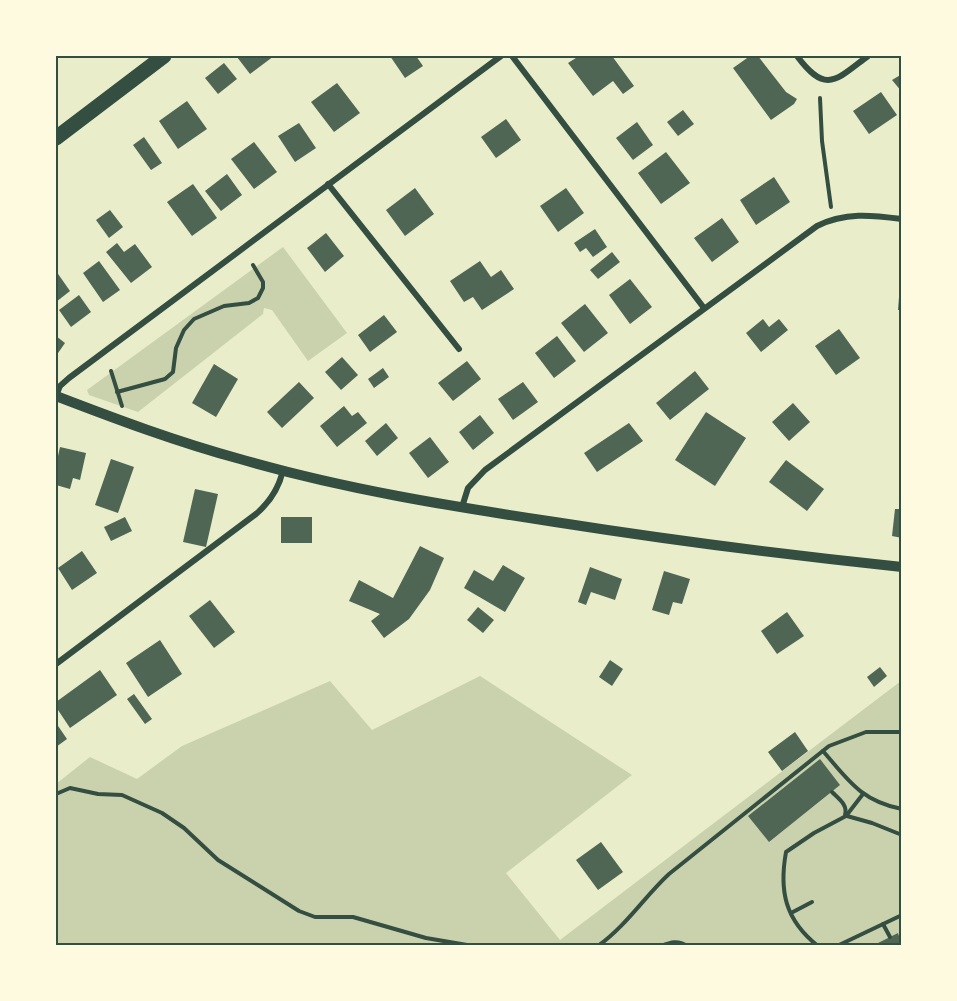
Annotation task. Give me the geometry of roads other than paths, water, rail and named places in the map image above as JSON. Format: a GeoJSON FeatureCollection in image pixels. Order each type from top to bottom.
{"type":"FeatureCollection","features":[{"type":"Feature","properties":{"kind":"main road"},"geometry":{"type":"LineString","coordinates":[[56,138],[164,56]]}},
{"type":"Feature","properties":{"kind":"street"},"geometry":{"type":"LineString","coordinates":[[501,56],[73,375],[60,386],[56,396],[241,460],[354,487],[462,507],[681,541],[902,567]]}},
{"type":"Feature","properties":{"kind":"street"},"geometry":{"type":"LineString","coordinates":[[512,56],[704,308]]}},
{"type":"Feature","properties":{"kind":"street"},"geometry":{"type":"LineString","coordinates":[[797,56],[813,74],[822,80],[839,77],[868,56]]}},
{"type":"Feature","properties":{"kind":"street"},"geometry":{"type":"LineString","coordinates":[[328,184],[459,349]]}},
{"type":"Feature","properties":{"kind":"street"},"geometry":{"type":"LineString","coordinates":[[462,507],[468,488],[479,475],[808,232],[826,221],[858,214],[902,219]]}},
{"type":"Feature","properties":{"kind":"street"},"geometry":{"type":"LineString","coordinates":[[56,664],[256,514],[276,490],[283,470]]}}]}
